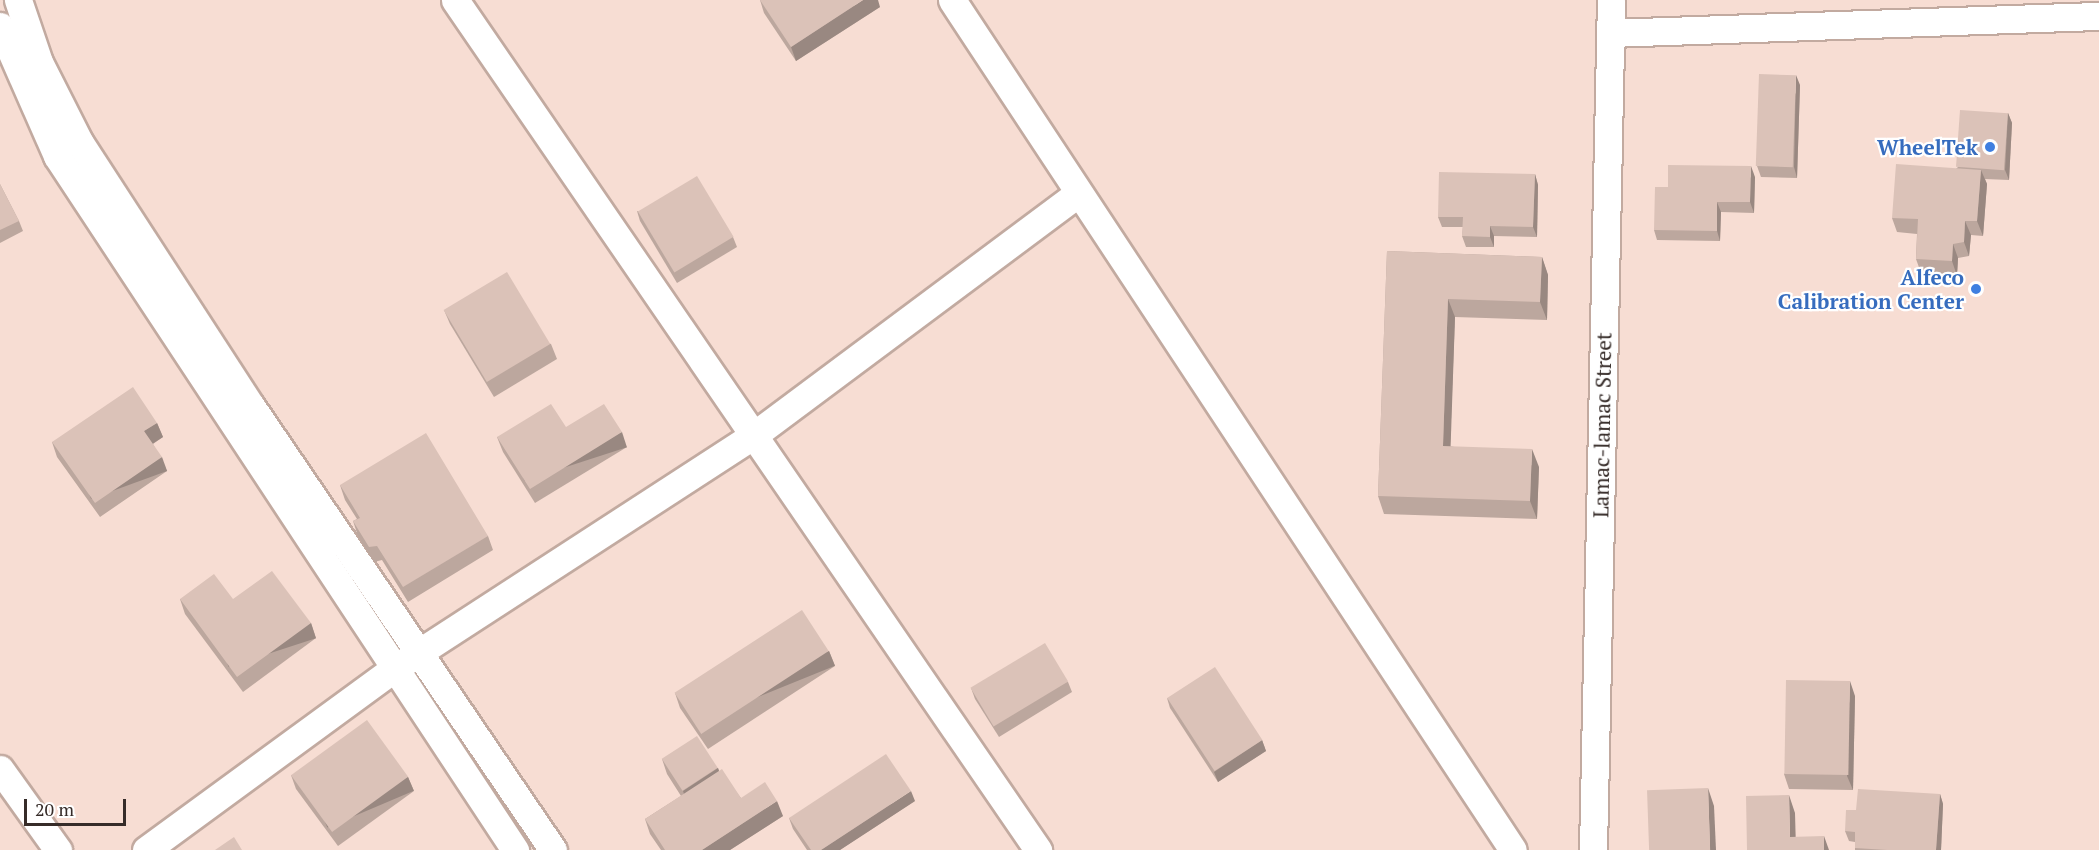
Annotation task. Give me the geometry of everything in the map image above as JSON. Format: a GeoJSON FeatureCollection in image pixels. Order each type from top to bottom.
{"type":"FeatureCollection","features":[{"type":"Feature","properties":{"kind":"street"},"geometry":{"type":"LineString","coordinates":[[18,0],[39,62],[127,239],[392,670],[515,850]]}},
{"type":"Feature","properties":{"kind":"street"},"geometry":{"type":"LineString","coordinates":[[455,0],[1038,850]]}},
{"type":"Feature","properties":{"kind":"street"},"geometry":{"type":"LineString","coordinates":[[952,0],[1076,195],[1513,850]]}},
{"type":"Feature","properties":{"kind":"street","name":"Lamac-lamac Street"},"geometry":{"type":"LineString","coordinates":[[1593,850],[1611,0]]}},
{"type":"Feature","properties":{"kind":"street"},"geometry":{"type":"LineString","coordinates":[[1610,33],[2099,16]]}},
{"type":"Feature","properties":{"kind":"street"},"geometry":{"type":"LineString","coordinates":[[0,26],[57,156],[127,239],[420,652],[553,850]]}},
{"type":"Feature","properties":{"kind":"street"},"geometry":{"type":"LineString","coordinates":[[146,850],[392,670],[754,435],[1076,195]]}},
{"type":"Feature","properties":{"kind":"street"},"geometry":{"type":"LineString","coordinates":[[0,768],[58,850]]}},
{"type":"Feature","properties":{"kind":"building"},"geometry":{"type":"Polygon","coordinates":[[[760,0],[863,0],[791,47],[760,0]]]}},
{"type":"Feature","properties":{"kind":"building"},"geometry":{"type":"Polygon","coordinates":[[[1759,74],[1796,75],[1793,167],[1756,166],[1759,74]]]}},
{"type":"Feature","properties":{"kind":"building"},"geometry":{"type":"Polygon","coordinates":[[[1960,110],[2008,113],[2004,170],[1956,167],[1960,110]]]}},
{"type":"Feature","properties":{"kind":"building"},"geometry":{"type":"Polygon","coordinates":[[[1896,164],[1981,170],[1977,221],[1965,221],[1964,242],[1953,244],[1952,261],[1916,259],[1918,219],[1892,218],[1896,164]]]}},
{"type":"Feature","properties":{"kind":"building"},"geometry":{"type":"Polygon","coordinates":[[[1668,165],[1751,166],[1750,202],[1717,202],[1717,231],[1654,230],[1655,187],[1668,187],[1668,165]]]}},
{"type":"Feature","properties":{"kind":"building"},"geometry":{"type":"Polygon","coordinates":[[[1439,172],[1535,174],[1533,227],[1490,226],[1490,237],[1462,236],[1463,217],[1438,217],[1439,172]]]}},
{"type":"Feature","properties":{"kind":"building"},"geometry":{"type":"Polygon","coordinates":[[[697,176],[734,237],[674,272],[638,212],[697,176]]]}},
{"type":"Feature","properties":{"kind":"building"},"geometry":{"type":"Polygon","coordinates":[[[0,184],[19,221],[0,230],[0,184]]]}},
{"type":"Feature","properties":{"kind":"building"},"geometry":{"type":"Polygon","coordinates":[[[1387,251],[1542,257],[1540,302],[1448,299],[1443,446],[1532,449],[1530,501],[1378,496],[1387,251]]]}},
{"type":"Feature","properties":{"kind":"building"},"geometry":{"type":"Polygon","coordinates":[[[507,272],[550,344],[487,382],[444,310],[507,272]]]}},
{"type":"Feature","properties":{"kind":"building"},"geometry":{"type":"Polygon","coordinates":[[[133,387],[157,423],[144,431],[162,457],[95,503],[52,442],[133,387]]]}},
{"type":"Feature","properties":{"kind":"building"},"geometry":{"type":"Polygon","coordinates":[[[551,404],[566,427],[604,404],[622,432],[530,489],[497,437],[551,404]]]}},
{"type":"Feature","properties":{"kind":"building"},"geometry":{"type":"Polygon","coordinates":[[[426,433],[488,536],[403,587],[377,546],[369,547],[353,521],[360,518],[340,485],[426,433]]]}},
{"type":"Feature","properties":{"kind":"building"},"geometry":{"type":"Polygon","coordinates":[[[272,571],[311,623],[237,677],[180,599],[214,574],[233,599],[272,571]]]}},
{"type":"Feature","properties":{"kind":"building"},"geometry":{"type":"Polygon","coordinates":[[[802,610],[829,651],[701,734],[675,693],[802,610]]]}},
{"type":"Feature","properties":{"kind":"building"},"geometry":{"type":"Polygon","coordinates":[[[1045,643],[1068,682],[994,726],[970,688],[1045,643]]]}},
{"type":"Feature","properties":{"kind":"building"},"geometry":{"type":"Polygon","coordinates":[[[1215,667],[1262,740],[1215,771],[1167,698],[1215,667]]]}},
{"type":"Feature","properties":{"kind":"building"},"geometry":{"type":"Polygon","coordinates":[[[1786,680],[1850,681],[1848,775],[1784,774],[1786,680]]]}},
{"type":"Feature","properties":{"kind":"building"},"geometry":{"type":"Polygon","coordinates":[[[367,720],[408,777],[332,832],[291,775],[367,720]]]}},
{"type":"Feature","properties":{"kind":"building"},"geometry":{"type":"Polygon","coordinates":[[[697,736],[718,768],[682,791],[662,759],[697,736]]]}},
{"type":"Feature","properties":{"kind":"building"},"geometry":{"type":"Polygon","coordinates":[[[886,754],[911,791],[821,850],[811,850],[789,818],[886,754]]]}},
{"type":"Feature","properties":{"kind":"building"},"geometry":{"type":"Polygon","coordinates":[[[722,769],[741,798],[765,782],[777,801],[702,850],[665,850],[645,819],[722,769]]]}},
{"type":"Feature","properties":{"kind":"building"},"geometry":{"type":"Polygon","coordinates":[[[1708,788],[1710,850],[1649,850],[1647,790],[1708,788]]]}},
{"type":"Feature","properties":{"kind":"building"},"geometry":{"type":"Polygon","coordinates":[[[1858,789],[1940,794],[1936,850],[1855,848],[1855,832],[1845,831],[1846,810],[1856,810],[1858,789]]]}},
{"type":"Feature","properties":{"kind":"building"},"geometry":{"type":"Polygon","coordinates":[[[1789,795],[1790,837],[1824,836],[1824,850],[1747,850],[1746,796],[1789,795]]]}},
{"type":"Feature","properties":{"kind":"building"},"geometry":{"type":"Polygon","coordinates":[[[234,837],[242,850],[215,850],[234,837]]]}},
{"type":"Feature","properties":{"kind":"place","name":"WheelTek"},"geometry":{"type":"Point","coordinates":[1990,147]}},
{"type":"Feature","properties":{"kind":"place","name":"Alfeco Calibration Center"},"geometry":{"type":"Point","coordinates":[1976,289]}}]}
